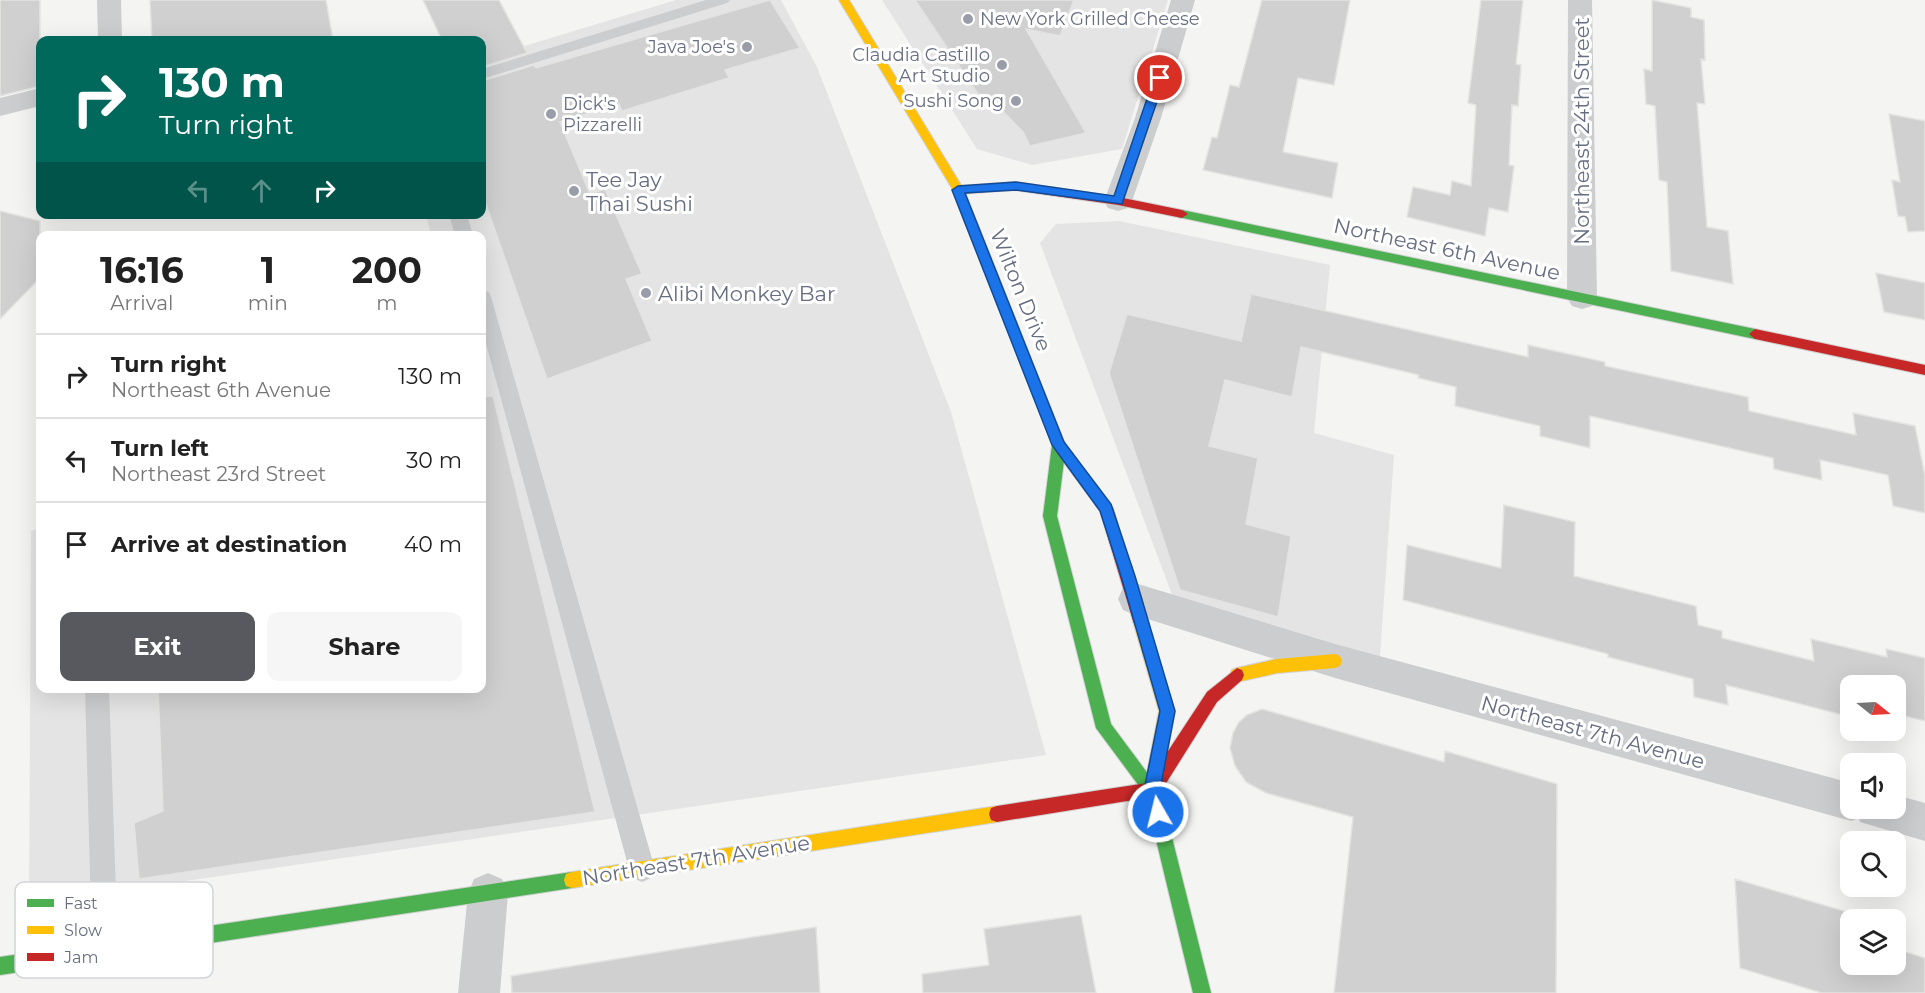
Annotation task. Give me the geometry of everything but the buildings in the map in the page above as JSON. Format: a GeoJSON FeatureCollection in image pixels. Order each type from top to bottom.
{"type":"FeatureCollection","features":[{"type":"Feature","properties":{"kind":"street"},"geometry":{"type":"LineString","coordinates":[[110,0],[110,36]]}},
{"type":"Feature","properties":{"kind":"street","name":"Wilton Drive"},"geometry":{"type":"LineString","coordinates":[[844,0],[958,190],[1059,445],[1106,508],[1167,711],[1152,790]]}},
{"type":"Feature","properties":{"kind":"street"},"geometry":{"type":"LineString","coordinates":[[1118,201],[1148,118],[1183,0]]}},
{"type":"Feature","properties":{"kind":"street","name":"Northeast 24th Street"},"geometry":{"type":"LineString","coordinates":[[1580,0],[1582,298]]}},
{"type":"Feature","properties":{"kind":"street"},"geometry":{"type":"LineString","coordinates":[[0,107],[36,98]]}},
{"type":"Feature","properties":{"kind":"street","name":"Northeast 6th Avenue"},"geometry":{"type":"LineString","coordinates":[[958,190],[1016,186],[1118,201],[1925,370]]}},
{"type":"Feature","properties":{"kind":"street","name":"Wilton Drive"},"geometry":{"type":"LineString","coordinates":[[1059,445],[1050,516],[1104,728],[1152,790],[1202,993]]}},
{"type":"Feature","properties":{"kind":"street","name":"Northeast 7th Avenue"},"geometry":{"type":"LineString","coordinates":[[1135,599],[1335,661],[1840,799]]}},
{"type":"Feature","properties":{"kind":"street","name":"Northeast 7th Avenue"},"geometry":{"type":"LineString","coordinates":[[213,934],[488,894],[1152,790],[1212,698],[1234,676],[1277,666],[1335,661]]}},
{"type":"Feature","properties":{"kind":"street"},"geometry":{"type":"LineString","coordinates":[[1906,817],[1925,822]]}},
{"type":"Feature","properties":{"kind":"street"},"geometry":{"type":"LineString","coordinates":[[479,993],[488,894]]}},
{"type":"Feature","properties":{"kind":"street","name":"Northeast 7th Avenue"},"geometry":{"type":"LineString","coordinates":[[0,966],[15,964]]}},
{"type":"Feature","properties":{"kind":"lane"},"geometry":{"type":"LineString","coordinates":[[486,73],[722,0]]}},
{"type":"Feature","properties":{"kind":"lane"},"geometry":{"type":"LineString","coordinates":[[486,311],[642,869]]}},
{"type":"Feature","properties":{"kind":"lane"},"geometry":{"type":"LineString","coordinates":[[97,693],[103,882]]}},
{"type":"Feature","properties":{"kind":"shaded area"},"geometry":{"type":"Polygon","coordinates":[[[676,0],[781,0],[817,67],[951,412],[1046,755],[179,882],[29,882],[31,531],[36,529],[36,693],[486,693],[486,231],[430,231],[427,219],[486,219],[486,58],[676,0]]]}},
{"type":"Feature","properties":{"kind":"shaded area"},"geometry":{"type":"Polygon","coordinates":[[[882,0],[1168,0],[1122,149],[1032,165],[977,149],[882,0]]]}},
{"type":"Feature","properties":{"kind":"shaded area"},"geometry":{"type":"Polygon","coordinates":[[[1119,221],[1330,265],[1314,433],[1394,455],[1380,657],[1174,600],[1040,243],[1056,224],[1119,221]]]}},
{"type":"Feature","properties":{"kind":"traffic: fast"},"geometry":{"type":"LineString","coordinates":[[1182,214],[1755,334]]}},
{"type":"Feature","properties":{"kind":"traffic: fast"},"geometry":{"type":"LineString","coordinates":[[1059,445],[1050,516],[1104,728],[1152,790],[1202,993]]}},
{"type":"Feature","properties":{"kind":"traffic: fast"},"geometry":{"type":"LineString","coordinates":[[213,934],[572,880]]}},
{"type":"Feature","properties":{"kind":"traffic: fast"},"geometry":{"type":"LineString","coordinates":[[0,966],[15,964]]}},
{"type":"Feature","properties":{"kind":"traffic: slow"},"geometry":{"type":"LineString","coordinates":[[844,0],[958,190],[1039,394]]}},
{"type":"Feature","properties":{"kind":"traffic: slow"},"geometry":{"type":"LineString","coordinates":[[1140,621],[1167,711],[1155,773]]}},
{"type":"Feature","properties":{"kind":"traffic: slow"},"geometry":{"type":"LineString","coordinates":[[1237,675],[1277,666],[1335,661]]}},
{"type":"Feature","properties":{"kind":"traffic: slow"},"geometry":{"type":"LineString","coordinates":[[572,880],[997,814]]}},
{"type":"Feature","properties":{"kind":"traffic: jam"},"geometry":{"type":"LineString","coordinates":[[958,190],[1015,186],[1118,201],[1182,214]]}},
{"type":"Feature","properties":{"kind":"traffic: jam"},"geometry":{"type":"LineString","coordinates":[[1755,334],[1925,370]]}},
{"type":"Feature","properties":{"kind":"traffic: jam"},"geometry":{"type":"LineString","coordinates":[[1039,394],[1059,445],[1106,508],[1140,621]]}},
{"type":"Feature","properties":{"kind":"traffic: jam"},"geometry":{"type":"LineString","coordinates":[[997,814],[1152,790],[1212,697],[1237,675]]}},
{"type":"Feature","properties":{"kind":"place","name":"New York Grilled Cheese"},"geometry":{"type":"Point","coordinates":[968,19]}},
{"type":"Feature","properties":{"kind":"place","name":"Java Joe's"},"geometry":{"type":"Point","coordinates":[747,47]}},
{"type":"Feature","properties":{"kind":"place","name":"Claudia Castillo Art Studio"},"geometry":{"type":"Point","coordinates":[1002,65]}},
{"type":"Feature","properties":{"kind":"place","name":"Sushi Song"},"geometry":{"type":"Point","coordinates":[1016,101]}},
{"type":"Feature","properties":{"kind":"place","name":"Dick's Pizzarelli"},"geometry":{"type":"Point","coordinates":[551,114]}},
{"type":"Feature","properties":{"kind":"place","name":"Tee Jay Thai Sushi"},"geometry":{"type":"Point","coordinates":[574,191]}},
{"type":"Feature","properties":{"kind":"place","name":"Alibi Monkey Bar"},"geometry":{"type":"Point","coordinates":[646,293]}},
{"type":"Feature","properties":{"kind":"route"},"geometry":{"type":"LineString","coordinates":[[1158,812],[1152,790],[1167,711],[1128,576],[1106,508],[1059,445],[958,190],[1016,186],[1118,201],[1160,78]]}}]}
